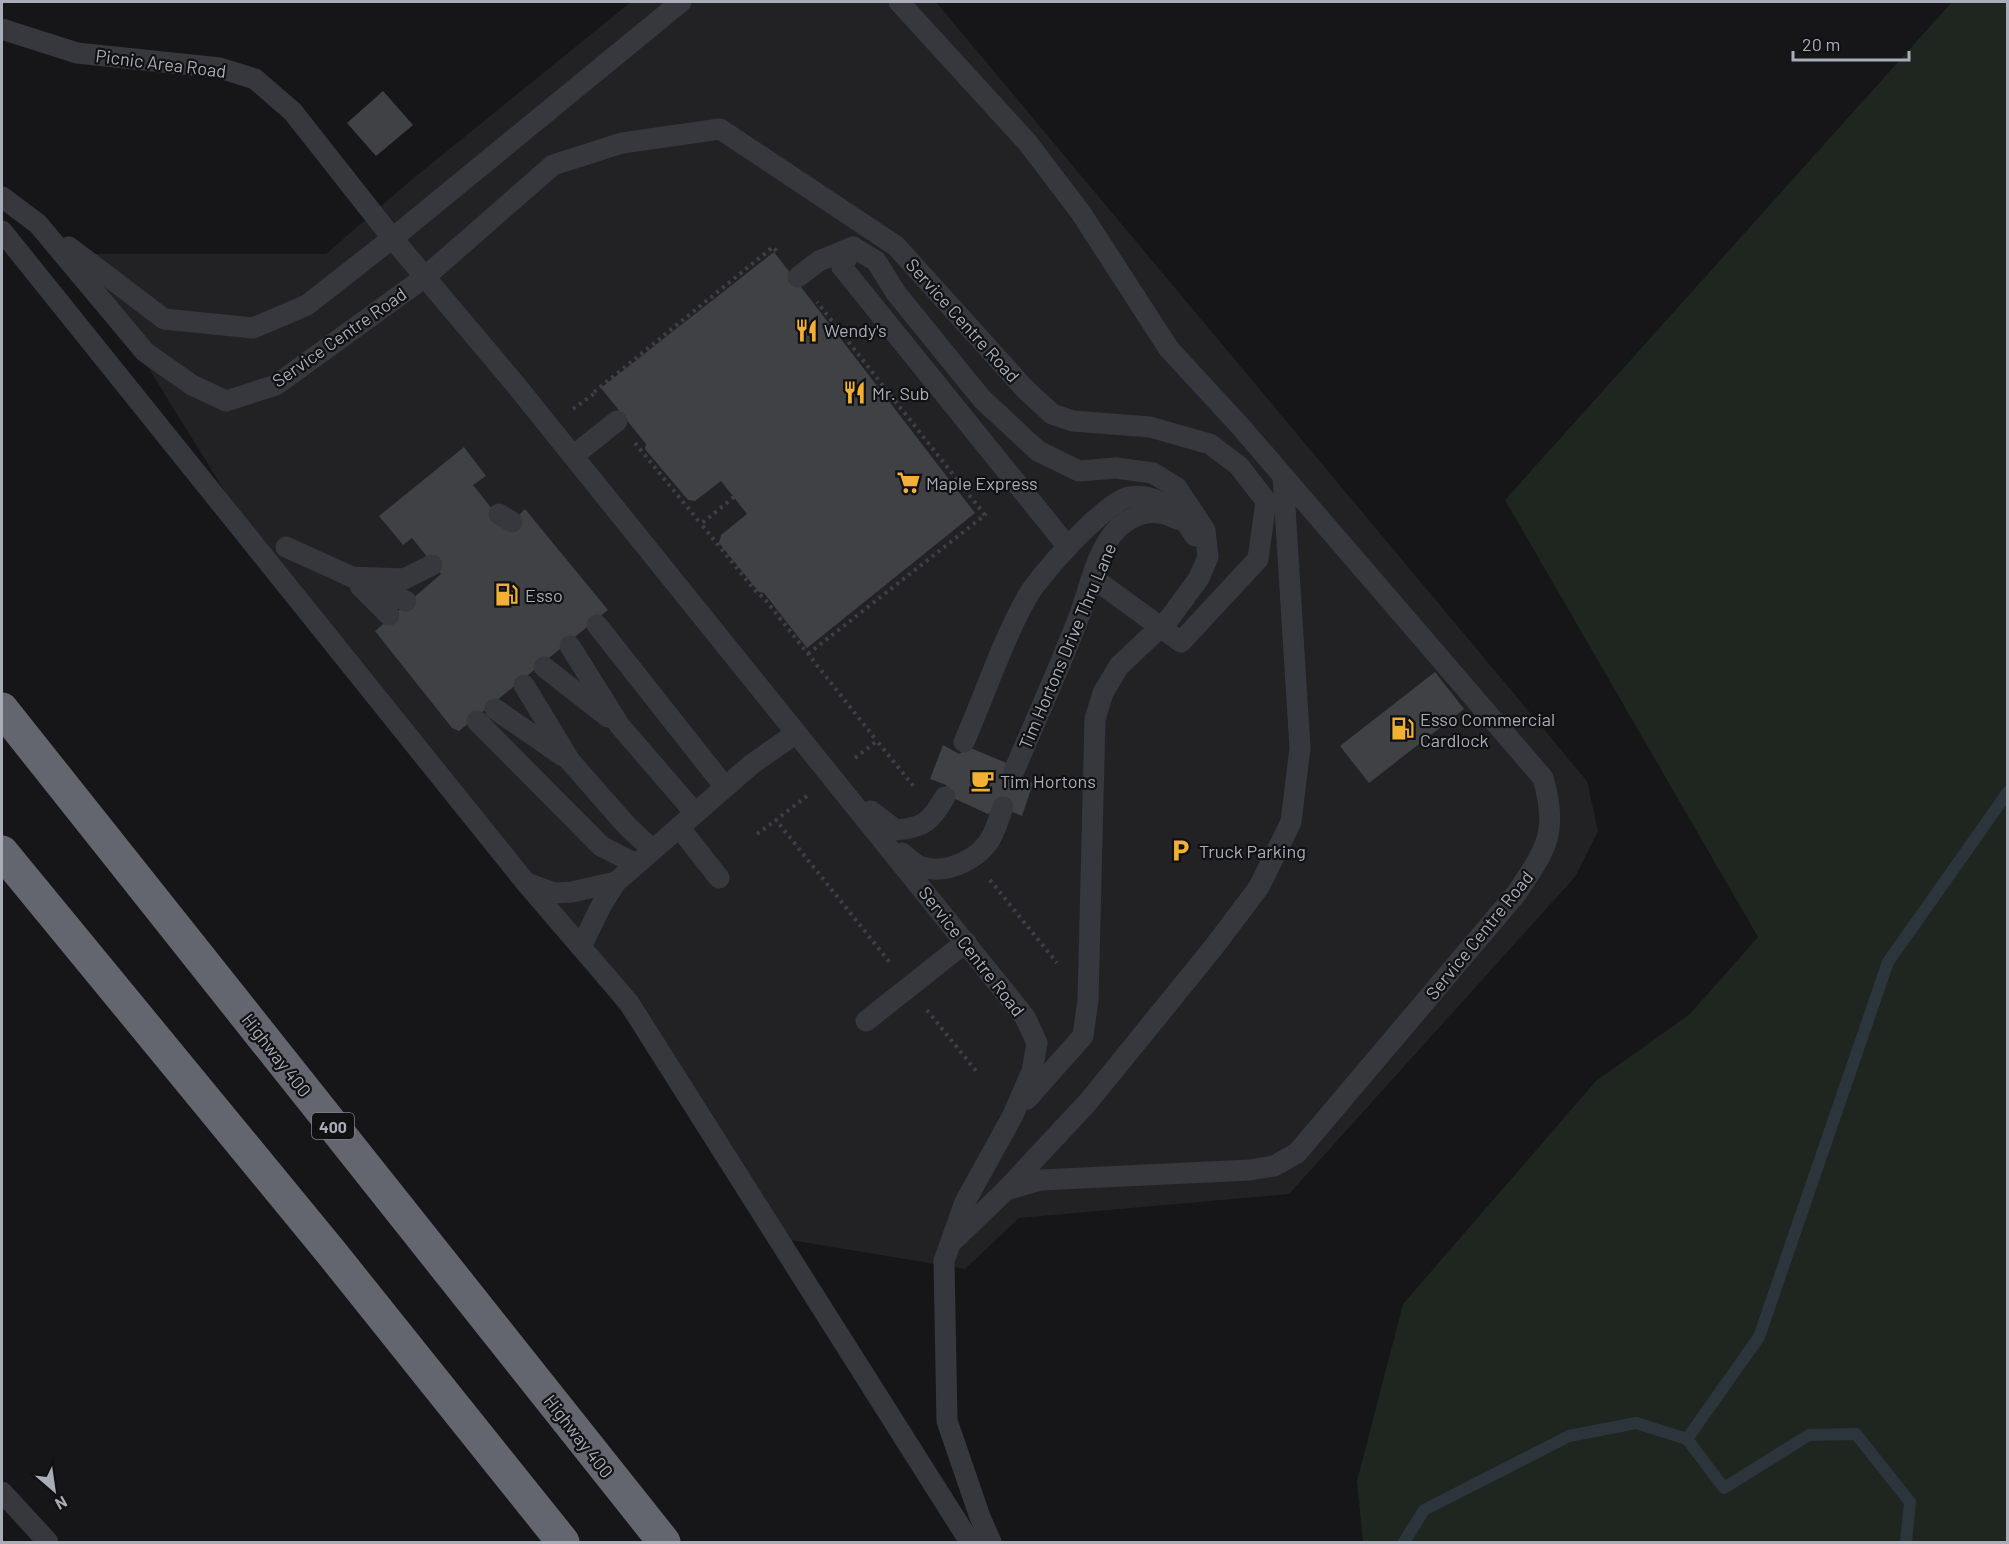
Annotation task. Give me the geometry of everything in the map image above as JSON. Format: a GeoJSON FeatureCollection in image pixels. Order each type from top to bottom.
{"type":"FeatureCollection","features":[{"type":"Feature","properties":{"kind":"highway","name":"Highway 400"},"geometry":{"type":"LineString","coordinates":[[2,709],[664,1542]]}},
{"type":"Feature","properties":{"kind":"highway"},"geometry":{"type":"LineString","coordinates":[[2,852],[323,1241],[563,1542]]}},
{"type":"Feature","properties":{"kind":"lane","name":"Service Centre Road"},"geometry":{"type":"LineString","coordinates":[[2,197],[164,319],[253,328],[307,305],[393,239],[681,2]]}},
{"type":"Feature","properties":{"kind":"lane","name":"Service Centre Road"},"geometry":{"type":"LineString","coordinates":[[900,2],[1027,142],[1081,213],[1169,349],[1283,477],[1543,778],[1552,809],[1544,852],[1516,894],[1297,1153],[1274,1166],[1250,1170],[1041,1180],[1006,1190]]}},
{"type":"Feature","properties":{"kind":"lane","name":"Picnic Area Road"},"geometry":{"type":"LineString","coordinates":[[2,29],[77,53],[220,68],[255,79],[293,112],[393,239]]}},
{"type":"Feature","properties":{"kind":"lane","name":"Service Centre Road"},"geometry":{"type":"LineString","coordinates":[[38,224],[146,352],[192,385],[226,401],[276,385],[425,277],[553,165],[622,143],[720,129],[896,246],[1025,389],[1052,414],[1073,421],[1150,427],[1210,444],[1239,466],[1266,501],[1258,558],[1181,642],[1093,578]]}},
{"type":"Feature","properties":{"kind":"lane"},"geometry":{"type":"LineString","coordinates":[[2,231],[526,883],[628,1003],[970,1542]]}},
{"type":"Feature","properties":{"kind":"lane","name":"Service Centre Road"},"geometry":{"type":"LineString","coordinates":[[393,239],[573,456],[795,734],[843,789],[966,942],[1025,1017],[1037,1043],[1032,1071],[1014,1115],[964,1202],[944,1261],[947,1421],[992,1542]]}},
{"type":"Feature","properties":{"kind":"lane"},"geometry":{"type":"LineString","coordinates":[[798,277],[819,261],[853,247]]}},
{"type":"Feature","properties":{"kind":"lane"},"geometry":{"type":"LineString","coordinates":[[853,247],[842,267],[1068,547]]}},
{"type":"Feature","properties":{"kind":"lane"},"geometry":{"type":"LineString","coordinates":[[853,247],[876,261],[896,293],[982,399],[1038,451],[1079,471],[1116,468],[1153,473],[1177,488],[1205,530],[1208,557],[1199,578],[1160,628],[1119,666],[1103,693],[1095,719],[1088,1000],[1083,1036],[1014,1115]]}},
{"type":"Feature","properties":{"kind":"lane"},"geometry":{"type":"LineString","coordinates":[[573,456],[617,421]]}},
{"type":"Feature","properties":{"kind":"lane","name":"Service Centre Road"},"geometry":{"type":"LineString","coordinates":[[944,1261],[958,1235],[1006,1190],[1088,1102],[1213,948],[1259,887],[1291,822],[1300,748],[1283,477]]}},
{"type":"Feature","properties":{"kind":"lane","name":"Tim Hortons Drive Thru Lane"},"geometry":{"type":"LineString","coordinates":[[964,742],[1026,598],[1050,565],[1100,515],[1127,497],[1155,497],[1189,524],[1208,557]]}},
{"type":"Feature","properties":{"kind":"lane","name":"Tim Hortons Drive Thru Lane"},"geometry":{"type":"LineString","coordinates":[[1014,771],[1101,556],[1118,528],[1142,512],[1163,512],[1189,524]]}},
{"type":"Feature","properties":{"kind":"lane"},"geometry":{"type":"LineString","coordinates":[[286,547],[406,601]]}},
{"type":"Feature","properties":{"kind":"lane"},"geometry":{"type":"LineString","coordinates":[[352,577],[404,579],[411,575],[433,572]]}},
{"type":"Feature","properties":{"kind":"lane"},"geometry":{"type":"LineString","coordinates":[[352,577],[389,615]]}},
{"type":"Feature","properties":{"kind":"lane"},"geometry":{"type":"LineString","coordinates":[[597,625],[725,787]]}},
{"type":"Feature","properties":{"kind":"lane"},"geometry":{"type":"LineString","coordinates":[[570,646],[620,726],[687,820],[719,878]]}},
{"type":"Feature","properties":{"kind":"lane"},"geometry":{"type":"LineString","coordinates":[[544,667],[620,726]]}},
{"type":"Feature","properties":{"kind":"lane"},"geometry":{"type":"LineString","coordinates":[[524,685],[570,761],[627,826],[653,850]]}},
{"type":"Feature","properties":{"kind":"lane"},"geometry":{"type":"LineString","coordinates":[[495,709],[570,761]]}},
{"type":"Feature","properties":{"kind":"lane"},"geometry":{"type":"LineString","coordinates":[[477,721],[601,846],[636,864]]}},
{"type":"Feature","properties":{"kind":"lane"},"geometry":{"type":"LineString","coordinates":[[581,948],[616,882],[725,787],[795,734]]}},
{"type":"Feature","properties":{"kind":"lane"},"geometry":{"type":"LineString","coordinates":[[843,789],[896,830],[918,828],[936,813],[945,797]]}},
{"type":"Feature","properties":{"kind":"lane"},"geometry":{"type":"LineString","coordinates":[[885,841],[920,867],[941,869],[980,853],[993,835],[1003,807]]}},
{"type":"Feature","properties":{"kind":"lane"},"geometry":{"type":"LineString","coordinates":[[526,883],[554,892],[572,892],[616,882]]}},
{"type":"Feature","properties":{"kind":"lane"},"geometry":{"type":"LineString","coordinates":[[866,1021],[966,942]]}},
{"type":"Feature","properties":{"kind":"lane"},"geometry":{"type":"LineString","coordinates":[[2,1492],[48,1542]]}},
{"type":"Feature","properties":{"kind":"path"},"geometry":{"type":"LineString","coordinates":[[594,392],[773,247],[798,277],[985,515],[808,654]]}},
{"type":"Feature","properties":{"kind":"path"},"geometry":{"type":"LineString","coordinates":[[734,497],[701,524],[763,597],[877,741]]}},
{"type":"Feature","properties":{"kind":"path"},"geometry":{"type":"LineString","coordinates":[[757,834],[776,820]]}},
{"type":"Feature","properties":{"kind":"shaded area"},"geometry":{"type":"Polygon","coordinates":[[[631,2],[936,2],[1587,781],[1598,831],[1575,877],[1289,1194],[1019,1218],[965,1269],[790,1240],[526,883],[245,524],[78,254],[326,254],[410,181],[631,2]]]}},
{"type":"Feature","properties":{"kind":"shaded area"},"geometry":{"type":"Polygon","coordinates":[[[1952,2],[2008,2],[2007,1542],[1363,1542],[1357,1481],[1403,1304],[1596,1081],[1690,1014],[1758,937],[1505,500],[1952,2]]]}},
{"type":"Feature","properties":{"kind":"building"},"geometry":{"type":"Polygon","coordinates":[[[383,91],[413,125],[376,156],[347,123],[383,91]]]}},
{"type":"Feature","properties":{"kind":"building"},"geometry":{"type":"Polygon","coordinates":[[[774,252],[975,513],[807,648],[764,593],[759,592],[719,543],[721,535],[747,514],[721,481],[695,501],[688,500],[645,449],[646,444],[601,388],[774,252]]]}},
{"type":"Feature","properties":{"kind":"building","name":"Esso"},"geometry":{"type":"Polygon","coordinates":[[[464,447],[486,476],[473,485],[505,525],[512,522],[525,509],[608,610],[459,731],[452,728],[375,631],[441,574],[412,538],[403,545],[379,516],[464,447]]]}},
{"type":"Feature","properties":{"kind":"building"},"geometry":{"type":"Polygon","coordinates":[[[1435,672],[1464,709],[1369,783],[1340,746],[1435,672]]]}},
{"type":"Feature","properties":{"kind":"building","name":"Tim Hortons"},"geometry":{"type":"Polygon","coordinates":[[[943,745],[959,754],[968,747],[1009,764],[1013,775],[1033,783],[1022,816],[1001,807],[988,814],[951,797],[946,785],[930,779],[943,745]]]}},
{"type":"Feature","properties":{"kind":"waterway"},"geometry":{"type":"LineString","coordinates":[[1687,1439],[1759,1337],[1888,962],[2008,792]]}},
{"type":"Feature","properties":{"kind":"waterway"},"geometry":{"type":"LineString","coordinates":[[1404,1542],[1424,1510],[1569,1436],[1636,1423],[1687,1439],[1724,1488],[1809,1435],[1856,1434],[1910,1502],[1906,1542]]}},
{"type":"Feature","properties":{"kind":"place","name":"Wendy's"},"geometry":{"type":"Point","coordinates":[806,330]}},
{"type":"Feature","properties":{"kind":"place","name":"Mr. Sub"},"geometry":{"type":"Point","coordinates":[854,393]}},
{"type":"Feature","properties":{"kind":"place","name":"Maple Express"},"geometry":{"type":"Point","coordinates":[908,483]}},
{"type":"Feature","properties":{"kind":"place","name":"Esso"},"geometry":{"type":"Point","coordinates":[507,595]}},
{"type":"Feature","properties":{"kind":"place","name":"Esso Commercial Cardlock"},"geometry":{"type":"Point","coordinates":[1402,729]}},
{"type":"Feature","properties":{"kind":"place","name":"Tim Hortons"},"geometry":{"type":"Point","coordinates":[982,781]}},
{"type":"Feature","properties":{"kind":"place","name":"Truck Parking"},"geometry":{"type":"Point","coordinates":[1181,851]}}]}
